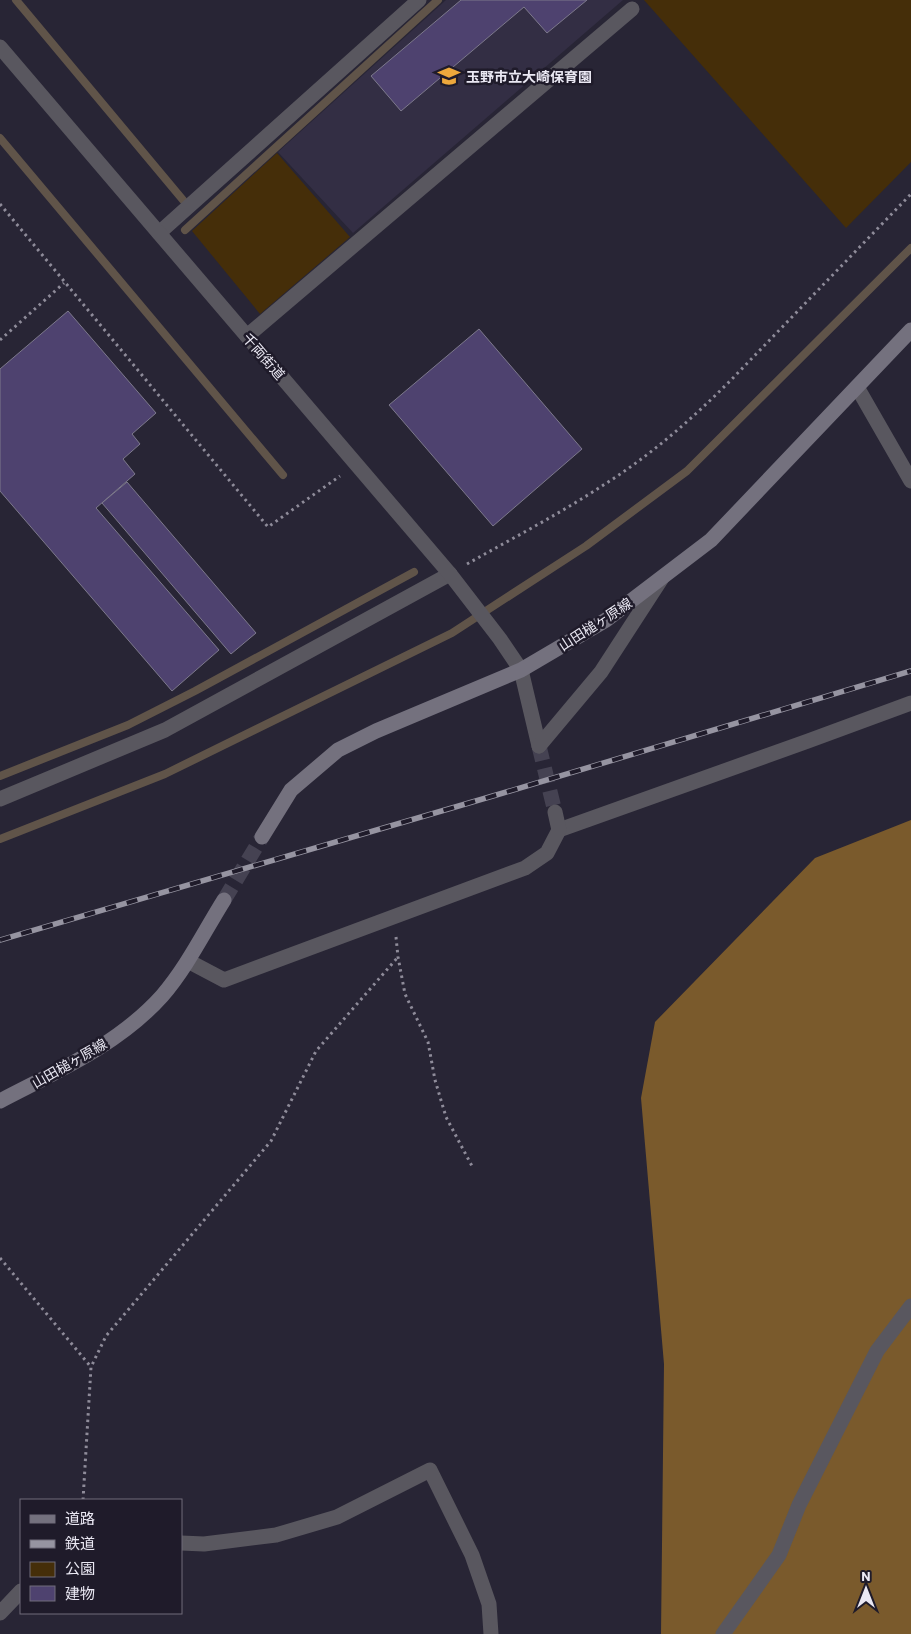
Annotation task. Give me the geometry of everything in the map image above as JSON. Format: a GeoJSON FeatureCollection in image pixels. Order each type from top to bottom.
{"type":"FeatureCollection","features":[{"type":"Feature","properties":{"kind":"main road","name":"山田槌ヶ原線"},"geometry":{"type":"LineString","coordinates":[[262,836],[291,790],[338,750],[376,731],[521,670],[606,620],[711,540],[911,330]]}},
{"type":"Feature","properties":{"kind":"main road","name":"山田槌ヶ原線"},"geometry":{"type":"LineString","coordinates":[[0,1101],[96,1051],[129,1027],[161,996],[188,961],[224,900]]}},
{"type":"Feature","properties":{"kind":"street"},"geometry":{"type":"LineString","coordinates":[[159,234],[419,0]]}},
{"type":"Feature","properties":{"kind":"street"},"geometry":{"type":"LineString","coordinates":[[247,336],[632,9]]}},
{"type":"Feature","properties":{"kind":"street","name":"千両街道"},"geometry":{"type":"LineString","coordinates":[[0,47],[450,574],[500,639],[521,670]]}},
{"type":"Feature","properties":{"kind":"street"},"geometry":{"type":"LineString","coordinates":[[857,386],[911,481]]}},
{"type":"Feature","properties":{"kind":"street"},"geometry":{"type":"LineString","coordinates":[[0,799],[165,730],[450,574]]}},
{"type":"Feature","properties":{"kind":"street"},"geometry":{"type":"LineString","coordinates":[[521,670],[539,746],[601,672],[663,577]]}},
{"type":"Feature","properties":{"kind":"street"},"geometry":{"type":"LineString","coordinates":[[559,830],[808,742],[911,703]]}},
{"type":"Feature","properties":{"kind":"street"},"geometry":{"type":"LineString","coordinates":[[188,961],[224,980],[525,868],[547,853],[559,830],[555,812]]}},
{"type":"Feature","properties":{"kind":"street"},"geometry":{"type":"LineString","coordinates":[[724,1634],[779,1555],[799,1505],[877,1351],[911,1306]]}},
{"type":"Feature","properties":{"kind":"street"},"geometry":{"type":"LineString","coordinates":[[182,1543],[204,1544],[276,1535],[338,1517],[430,1470],[472,1555],[489,1604],[491,1634]]}},
{"type":"Feature","properties":{"kind":"street"},"geometry":{"type":"LineString","coordinates":[[0,1613],[20,1592]]}},
{"type":"Feature","properties":{"kind":"path"},"geometry":{"type":"LineString","coordinates":[[450,574],[605,484],[670,437],[701,411],[911,194]]}},
{"type":"Feature","properties":{"kind":"path"},"geometry":{"type":"LineString","coordinates":[[0,204],[268,527],[357,464]]}},
{"type":"Feature","properties":{"kind":"path"},"geometry":{"type":"LineString","coordinates":[[0,340],[64,282]]}},
{"type":"Feature","properties":{"kind":"path"},"geometry":{"type":"LineString","coordinates":[[394,916],[398,957],[405,994],[428,1042],[435,1080],[446,1117],[473,1168]]}},
{"type":"Feature","properties":{"kind":"path"},"geometry":{"type":"LineString","coordinates":[[83,1499],[91,1367],[106,1336],[271,1141],[316,1051],[398,957]]}},
{"type":"Feature","properties":{"kind":"path"},"geometry":{"type":"LineString","coordinates":[[0,1258],[91,1367]]}},
{"type":"Feature","properties":{"kind":"shaded area","name":"玉野市立大崎保育園"},"geometry":{"type":"Polygon","coordinates":[[[446,0],[623,0],[353,233],[278,152],[446,0]]]}},
{"type":"Feature","properties":{"kind":"shaded area"},"geometry":{"type":"Polygon","coordinates":[[[911,820],[911,1634],[661,1634],[664,1364],[641,1098],[655,1022],[815,858],[911,820]]]}},
{"type":"Feature","properties":{"kind":"green space"},"geometry":{"type":"Polygon","coordinates":[[[644,0],[911,0],[911,162],[846,228],[644,0]]]}},
{"type":"Feature","properties":{"kind":"green space"},"geometry":{"type":"Polygon","coordinates":[[[277,153],[350,237],[260,314],[192,231],[277,153]]]}},
{"type":"Feature","properties":{"kind":"building"},"geometry":{"type":"Polygon","coordinates":[[[461,0],[587,0],[547,33],[524,7],[401,111],[371,76],[461,0]]]}},
{"type":"Feature","properties":{"kind":"building"},"geometry":{"type":"Polygon","coordinates":[[[68,311],[156,413],[132,434],[140,444],[123,459],[135,474],[96,508],[219,650],[172,691],[0,491],[0,369],[68,311]]]}},
{"type":"Feature","properties":{"kind":"building"},"geometry":{"type":"Polygon","coordinates":[[[479,329],[582,449],[493,526],[389,405],[479,329]]]}},
{"type":"Feature","properties":{"kind":"building"},"geometry":{"type":"Polygon","coordinates":[[[127,482],[256,633],[231,654],[102,503],[127,482]]]}},
{"type":"Feature","properties":{"kind":"waterway"},"geometry":{"type":"LineString","coordinates":[[16,0],[183,200]]}},
{"type":"Feature","properties":{"kind":"waterway"},"geometry":{"type":"LineString","coordinates":[[185,230],[438,0]]}},
{"type":"Feature","properties":{"kind":"waterway"},"geometry":{"type":"LineString","coordinates":[[0,138],[283,475]]}},
{"type":"Feature","properties":{"kind":"waterway"},"geometry":{"type":"LineString","coordinates":[[0,839],[165,774],[452,633],[586,546],[687,471],[911,248]]}},
{"type":"Feature","properties":{"kind":"waterway"},"geometry":{"type":"LineString","coordinates":[[0,776],[128,725],[195,691],[414,572]]}},
{"type":"Feature","properties":{"kind":"tunnel"},"geometry":{"type":"LineString","coordinates":[[539,746],[555,812]]}},
{"type":"Feature","properties":{"kind":"tunnel"},"geometry":{"type":"LineString","coordinates":[[224,900],[262,837]]}},
{"type":"Feature","properties":{"kind":"railway"},"geometry":{"type":"LineString","coordinates":[[0,940],[911,671]]}},
{"type":"Feature","properties":{"kind":"place","name":"玉野市立大崎保育園"},"geometry":{"type":"Point","coordinates":[449,76]}}]}
